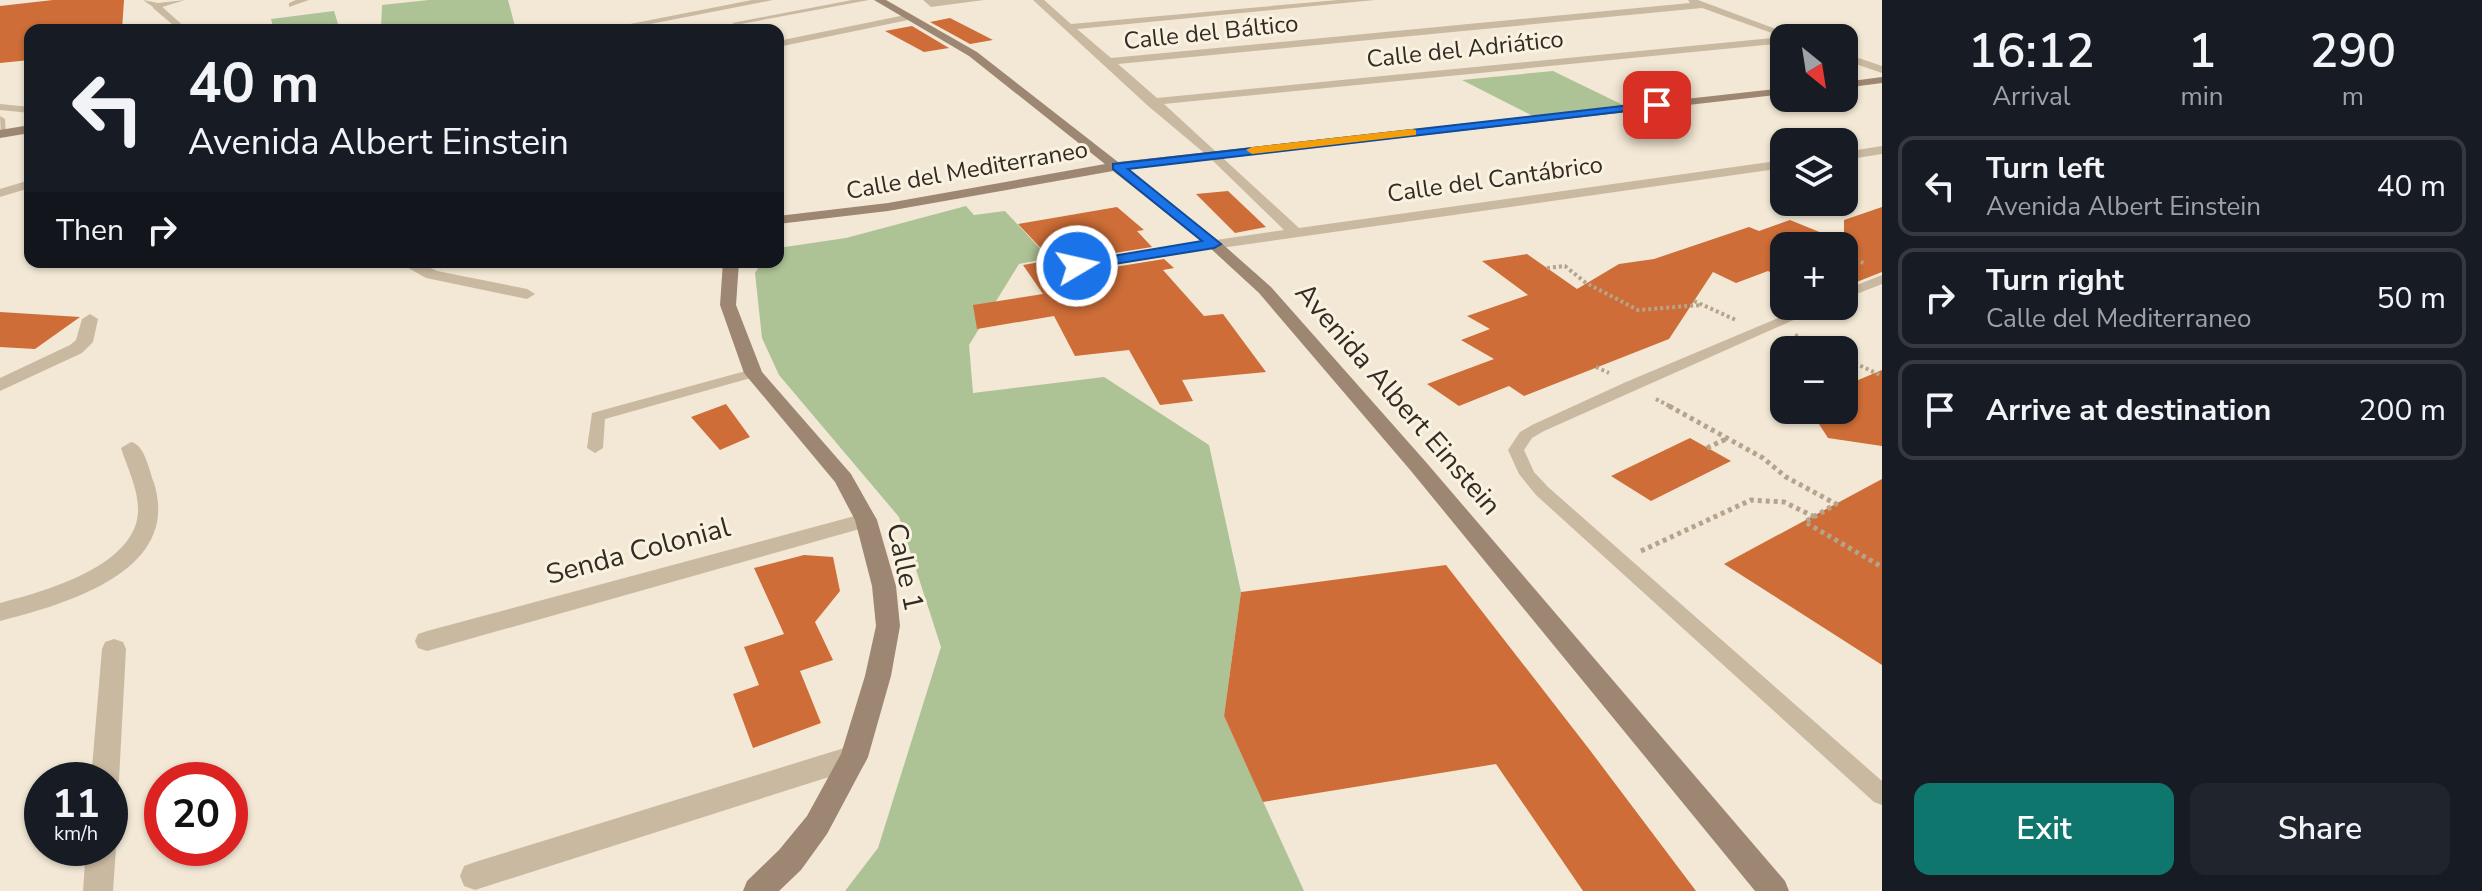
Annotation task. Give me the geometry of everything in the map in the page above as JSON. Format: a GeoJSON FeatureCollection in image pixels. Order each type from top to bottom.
{"type":"FeatureCollection","features":[{"type":"Feature","properties":{"kind":"street"},"geometry":{"type":"LineString","coordinates":[[152,3],[180,0]]}},
{"type":"Feature","properties":{"kind":"street"},"geometry":{"type":"LineString","coordinates":[[292,5],[304,0]]}},
{"type":"Feature","properties":{"kind":"street"},"geometry":{"type":"LineString","coordinates":[[636,24],[768,0]]}},
{"type":"Feature","properties":{"kind":"street","name":"Avenida Albert Einstein"},"geometry":{"type":"LineString","coordinates":[[879,0],[902,16],[973,54],[1214,244],[1265,290],[1774,891]]}},
{"type":"Feature","properties":{"kind":"street"},"geometry":{"type":"LineString","coordinates":[[928,0],[931,4],[979,0]]}},
{"type":"Feature","properties":{"kind":"street"},"geometry":{"type":"LineString","coordinates":[[1038,0],[1214,154],[1293,230]]}},
{"type":"Feature","properties":{"kind":"street"},"geometry":{"type":"LineString","coordinates":[[1066,27],[1370,0]]}},
{"type":"Feature","properties":{"kind":"street"},"geometry":{"type":"LineString","coordinates":[[1688,0],[1770,29]]}},
{"type":"Feature","properties":{"kind":"street","name":"Calle del Báltico"},"geometry":{"type":"LineString","coordinates":[[1107,62],[1702,5]]}},
{"type":"Feature","properties":{"kind":"street"},"geometry":{"type":"LineString","coordinates":[[784,37],[902,16]]}},
{"type":"Feature","properties":{"kind":"street"},"geometry":{"type":"LineString","coordinates":[[784,43],[902,16]]}},
{"type":"Feature","properties":{"kind":"street","name":"Calle del Adriático"},"geometry":{"type":"LineString","coordinates":[[1151,102],[1770,41]]}},
{"type":"Feature","properties":{"kind":"street"},"geometry":{"type":"LineString","coordinates":[[1858,61],[1882,70]]}},
{"type":"Feature","properties":{"kind":"street"},"geometry":{"type":"LineString","coordinates":[[1858,84],[1878,83]]}},
{"type":"Feature","properties":{"kind":"street","name":"Calle del Mediterraneo"},"geometry":{"type":"LineString","coordinates":[[784,219],[888,207],[1117,166],[1770,93]]}},
{"type":"Feature","properties":{"kind":"street"},"geometry":{"type":"LineString","coordinates":[[1,134],[24,130]]}},
{"type":"Feature","properties":{"kind":"street"},"geometry":{"type":"LineString","coordinates":[[1858,154],[1882,150]]}},
{"type":"Feature","properties":{"kind":"street","name":"Calle del Cantábrico"},"geometry":{"type":"LineString","coordinates":[[1214,244],[1293,230],[1770,166]]}},
{"type":"Feature","properties":{"kind":"street"},"geometry":{"type":"LineString","coordinates":[[0,193],[24,186]]}},
{"type":"Feature","properties":{"kind":"street"},"geometry":{"type":"LineString","coordinates":[[418,268],[432,275],[527,294]]}},
{"type":"Feature","properties":{"kind":"street","name":"Calle 1"},"geometry":{"type":"LineString","coordinates":[[731,268],[728,305],[753,373],[844,479],[866,520],[884,586],[888,626],[878,676],[854,757],[817,825],[790,860],[758,891]]}},
{"type":"Feature","properties":{"kind":"street"},"geometry":{"type":"LineString","coordinates":[[0,385],[76,349],[84,342],[90,319]]}},
{"type":"Feature","properties":{"kind":"street"},"geometry":{"type":"LineString","coordinates":[[0,612],[37,604],[84,584],[122,560],[141,542],[148,523],[149,506],[131,448]]}},
{"type":"Feature","properties":{"kind":"street","name":"Senda Colonial"},"geometry":{"type":"LineString","coordinates":[[427,641],[866,520]]}},
{"type":"Feature","properties":{"kind":"street"},"geometry":{"type":"LineString","coordinates":[[106,762],[114,649]]}},
{"type":"Feature","properties":{"kind":"street"},"geometry":{"type":"LineString","coordinates":[[475,876],[854,757]]}},
{"type":"Feature","properties":{"kind":"street"},"geometry":{"type":"LineString","coordinates":[[98,891],[100,866]]}},
{"type":"Feature","properties":{"kind":"lane"},"geometry":{"type":"LineString","coordinates":[[736,23],[865,0]]}},
{"type":"Feature","properties":{"kind":"lane"},"geometry":{"type":"LineString","coordinates":[[152,3],[177,24]]}},
{"type":"Feature","properties":{"kind":"lane"},"geometry":{"type":"LineString","coordinates":[[0,107],[24,109]]}},
{"type":"Feature","properties":{"kind":"lane"},"geometry":{"type":"LineString","coordinates":[[0,119],[1,134]]}},
{"type":"Feature","properties":{"kind":"lane"},"geometry":{"type":"LineString","coordinates":[[1077,266],[1214,244]]}},
{"type":"Feature","properties":{"kind":"lane"},"geometry":{"type":"LineString","coordinates":[[1858,289],[1882,279]]}},
{"type":"Feature","properties":{"kind":"lane"},"geometry":{"type":"LineString","coordinates":[[1785,320],[1538,428],[1526,435],[1516,450],[1527,474],[1542,491],[1882,795]]}},
{"type":"Feature","properties":{"kind":"lane"},"geometry":{"type":"LineString","coordinates":[[595,448],[597,416],[753,373]]}},
{"type":"Feature","properties":{"kind":"path"},"geometry":{"type":"LineString","coordinates":[[1547,268],[1565,266],[1586,283],[1638,310],[1701,305]]}},
{"type":"Feature","properties":{"kind":"path"},"geometry":{"type":"LineString","coordinates":[[1694,301],[1759,331]]}},
{"type":"Feature","properties":{"kind":"path"},"geometry":{"type":"LineString","coordinates":[[1858,365],[1882,376]]}},
{"type":"Feature","properties":{"kind":"path"},"geometry":{"type":"LineString","coordinates":[[1631,385],[1763,458],[1786,477],[1836,504],[1805,522],[1871,565],[1882,567]]}},
{"type":"Feature","properties":{"kind":"path"},"geometry":{"type":"LineString","coordinates":[[1707,448],[1726,438]]}},
{"type":"Feature","properties":{"kind":"path"},"geometry":{"type":"LineString","coordinates":[[1622,560],[1751,500],[1784,502],[1815,517]]}},
{"type":"Feature","properties":{"kind":"green space"},"geometry":{"type":"Polygon","coordinates":[[[429,0],[508,0],[514,24],[381,24],[382,5],[429,0]]]}},
{"type":"Feature","properties":{"kind":"green space"},"geometry":{"type":"Polygon","coordinates":[[[334,11],[338,24],[272,24],[271,19],[334,11]]]}},
{"type":"Feature","properties":{"kind":"green space"},"geometry":{"type":"Polygon","coordinates":[[[1553,71],[1625,106],[1535,117],[1462,80],[1553,71]]]}},
{"type":"Feature","properties":{"kind":"green space"},"geometry":{"type":"Polygon","coordinates":[[[966,206],[974,215],[1005,211],[1049,258],[1019,264],[969,345],[973,393],[1104,377],[1209,445],[1241,592],[1224,716],[1304,891],[845,891],[878,848],[941,647],[899,517],[779,375],[762,338],[755,273],[758,268],[784,268],[784,247],[846,238],[966,206]]]}},
{"type":"Feature","properties":{"kind":"building"},"geometry":{"type":"Polygon","coordinates":[[[53,0],[124,0],[122,24],[24,24],[24,61],[0,63],[0,6],[53,0]]]}},
{"type":"Feature","properties":{"kind":"building"},"geometry":{"type":"Polygon","coordinates":[[[950,18],[993,40],[970,44],[930,22],[950,18]]]}},
{"type":"Feature","properties":{"kind":"building"},"geometry":{"type":"Polygon","coordinates":[[[912,26],[949,48],[924,52],[885,31],[912,26]]]}},
{"type":"Feature","properties":{"kind":"building"},"geometry":{"type":"Polygon","coordinates":[[[1228,191],[1266,227],[1235,233],[1196,194],[1228,191]]]}},
{"type":"Feature","properties":{"kind":"building"},"geometry":{"type":"Polygon","coordinates":[[[1117,207],[1144,230],[1137,231],[1152,247],[1077,259],[1068,265],[1069,268],[1077,273],[1164,259],[1174,268],[1163,270],[1204,316],[1223,314],[1266,372],[1182,380],[1193,401],[1160,405],[1129,350],[1075,356],[1054,316],[977,329],[973,305],[1043,294],[1023,265],[1052,260],[1018,224],[1117,207]]]}},
{"type":"Feature","properties":{"kind":"building"},"geometry":{"type":"Polygon","coordinates":[[[1882,207],[1882,272],[1858,281],[1858,232],[1844,232],[1844,220],[1882,207]]]}},
{"type":"Feature","properties":{"kind":"building"},"geometry":{"type":"Polygon","coordinates":[[[1790,220],[1819,232],[1770,232],[1770,272],[1736,283],[1713,272],[1669,339],[1524,396],[1509,386],[1459,406],[1427,384],[1494,359],[1461,340],[1490,329],[1467,316],[1528,295],[1482,261],[1527,254],[1577,289],[1619,264],[1654,259],[1749,227],[1759,231],[1790,220]]]}},
{"type":"Feature","properties":{"kind":"building"},"geometry":{"type":"Polygon","coordinates":[[[0,312],[80,317],[35,349],[0,347],[0,312]]]}},
{"type":"Feature","properties":{"kind":"building"},"geometry":{"type":"Polygon","coordinates":[[[1882,370],[1882,446],[1828,438],[1819,424],[1858,424],[1858,380],[1882,370]]]}},
{"type":"Feature","properties":{"kind":"building"},"geometry":{"type":"Polygon","coordinates":[[[726,404],[750,437],[720,450],[691,417],[726,404]]]}},
{"type":"Feature","properties":{"kind":"building"},"geometry":{"type":"Polygon","coordinates":[[[1690,438],[1731,461],[1651,501],[1611,476],[1690,438]]]}},
{"type":"Feature","properties":{"kind":"building"},"geometry":{"type":"Polygon","coordinates":[[[1882,479],[1882,665],[1724,564],[1882,479]]]}},
{"type":"Feature","properties":{"kind":"building"},"geometry":{"type":"Polygon","coordinates":[[[804,555],[833,557],[840,591],[815,622],[833,660],[800,671],[821,723],[753,748],[733,694],[759,685],[744,647],[784,634],[754,568],[804,555]]]}},
{"type":"Feature","properties":{"kind":"building"},"geometry":{"type":"Polygon","coordinates":[[[1446,565],[1696,891],[1583,891],[1496,764],[1263,802],[1224,716],[1241,592],[1446,565]]]}},
{"type":"Feature","properties":{"kind":"slow traffic"},"geometry":{"type":"LineString","coordinates":[[1252,150],[1412,132]]}},
{"type":"Feature","properties":{"kind":"route"},"geometry":{"type":"LineString","coordinates":[[1077,266],[1214,244],[1117,166],[1657,105]]}}]}
